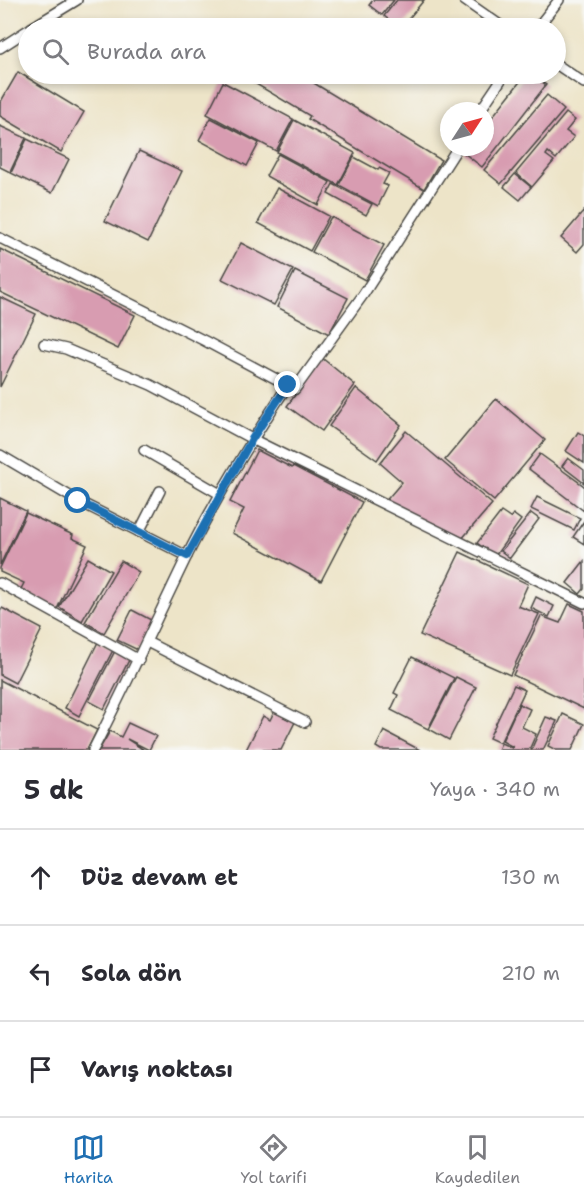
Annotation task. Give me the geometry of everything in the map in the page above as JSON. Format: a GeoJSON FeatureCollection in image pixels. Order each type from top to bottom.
{"type":"FeatureCollection","features":[{"type":"Feature","properties":{"kind":"street"},"geometry":{"type":"LineString","coordinates":[[48,18],[78,0]]}},
{"type":"Feature","properties":{"kind":"street"},"geometry":{"type":"LineString","coordinates":[[464,0],[490,18]]}},
{"type":"Feature","properties":{"kind":"street"},"geometry":{"type":"LineString","coordinates":[[545,18],[559,0]]}},
{"type":"Feature","properties":{"kind":"street"},"geometry":{"type":"LineString","coordinates":[[0,48],[18,37]]}},
{"type":"Feature","properties":{"kind":"street"},"geometry":{"type":"LineString","coordinates":[[566,71],[584,83]]}},
{"type":"Feature","properties":{"kind":"street"},"geometry":{"type":"LineString","coordinates":[[486,102],[498,84]]}},
{"type":"Feature","properties":{"kind":"street"},"geometry":{"type":"LineString","coordinates":[[0,238],[295,389],[363,295],[452,156]]}},
{"type":"Feature","properties":{"kind":"street"},"geometry":{"type":"LineString","coordinates":[[44,344],[66,349],[151,385],[252,439],[584,603]]}},
{"type":"Feature","properties":{"kind":"street"},"geometry":{"type":"LineString","coordinates":[[93,750],[139,660],[187,556],[220,494],[252,439],[288,385]]}},
{"type":"Feature","properties":{"kind":"street"},"geometry":{"type":"LineString","coordinates":[[144,450],[220,494]]}},
{"type":"Feature","properties":{"kind":"street"},"geometry":{"type":"LineString","coordinates":[[0,455],[78,501],[187,556]]}},
{"type":"Feature","properties":{"kind":"street"},"geometry":{"type":"LineString","coordinates":[[139,532],[160,491]]}},
{"type":"Feature","properties":{"kind":"street"},"geometry":{"type":"LineString","coordinates":[[0,583],[139,660]]}},
{"type":"Feature","properties":{"kind":"street"},"geometry":{"type":"LineString","coordinates":[[147,642],[305,722]]}},
{"type":"Feature","properties":{"kind":"building"},"geometry":{"type":"Polygon","coordinates":[[[373,0],[394,0],[382,15],[369,5],[373,0]]]}},
{"type":"Feature","properties":{"kind":"building"},"geometry":{"type":"Polygon","coordinates":[[[397,0],[424,0],[409,18],[384,16],[397,0]]]}},
{"type":"Feature","properties":{"kind":"building"},"geometry":{"type":"Polygon","coordinates":[[[18,72],[18,84],[38,84],[84,112],[61,152],[0,116],[0,103],[18,72]]]}},
{"type":"Feature","properties":{"kind":"building"},"geometry":{"type":"Polygon","coordinates":[[[222,84],[227,84],[293,119],[276,151],[207,114],[222,84]]]}},
{"type":"Feature","properties":{"kind":"building"},"geometry":{"type":"Polygon","coordinates":[[[256,84],[316,84],[441,160],[424,189],[308,119],[310,116],[256,84]]]}},
{"type":"Feature","properties":{"kind":"building"},"geometry":{"type":"Polygon","coordinates":[[[518,84],[546,85],[494,152],[494,115],[518,84]]]}},
{"type":"Feature","properties":{"kind":"building"},"geometry":{"type":"Polygon","coordinates":[[[547,95],[564,110],[501,184],[484,170],[547,95]]]}},
{"type":"Feature","properties":{"kind":"building"},"geometry":{"type":"Polygon","coordinates":[[[566,113],[575,120],[566,131],[574,137],[556,159],[548,152],[546,155],[554,161],[532,187],[516,173],[566,113]]]}},
{"type":"Feature","properties":{"kind":"building"},"geometry":{"type":"Polygon","coordinates":[[[211,118],[259,143],[247,166],[199,140],[211,118]]]}},
{"type":"Feature","properties":{"kind":"building"},"geometry":{"type":"Polygon","coordinates":[[[294,120],[355,153],[338,185],[277,152],[294,120]]]}},
{"type":"Feature","properties":{"kind":"building"},"geometry":{"type":"Polygon","coordinates":[[[0,126],[26,138],[10,172],[0,167],[0,126]]]}},
{"type":"Feature","properties":{"kind":"building"},"geometry":{"type":"Polygon","coordinates":[[[27,139],[69,159],[52,193],[11,173],[27,139]]]}},
{"type":"Feature","properties":{"kind":"building"},"geometry":{"type":"Polygon","coordinates":[[[139,151],[182,171],[148,242],[105,221],[139,151]]]}},
{"type":"Feature","properties":{"kind":"building"},"geometry":{"type":"Polygon","coordinates":[[[278,154],[330,182],[318,205],[266,176],[278,154]]]}},
{"type":"Feature","properties":{"kind":"building"},"geometry":{"type":"Polygon","coordinates":[[[468,156],[491,156],[482,167],[468,156]]]}},
{"type":"Feature","properties":{"kind":"building"},"geometry":{"type":"Polygon","coordinates":[[[354,157],[378,170],[379,168],[389,173],[383,184],[388,186],[378,206],[339,185],[354,157]]]}},
{"type":"Feature","properties":{"kind":"building"},"geometry":{"type":"Polygon","coordinates":[[[515,174],[531,187],[520,200],[504,187],[515,174]]]}},
{"type":"Feature","properties":{"kind":"building"},"geometry":{"type":"Polygon","coordinates":[[[333,184],[372,204],[366,215],[328,194],[333,184]]]}},
{"type":"Feature","properties":{"kind":"building"},"geometry":{"type":"Polygon","coordinates":[[[277,188],[329,216],[310,251],[258,223],[277,188]]]}},
{"type":"Feature","properties":{"kind":"building"},"geometry":{"type":"Polygon","coordinates":[[[584,211],[584,244],[577,252],[561,238],[584,211]]]}},
{"type":"Feature","properties":{"kind":"building"},"geometry":{"type":"Polygon","coordinates":[[[331,217],[384,245],[365,280],[312,252],[331,217]]]}},
{"type":"Feature","properties":{"kind":"building"},"geometry":{"type":"Polygon","coordinates":[[[241,243],[293,270],[274,305],[222,279],[241,243]]]}},
{"type":"Feature","properties":{"kind":"building"},"geometry":{"type":"Polygon","coordinates":[[[0,249],[135,315],[118,349],[0,292],[0,249]]]}},
{"type":"Feature","properties":{"kind":"building"},"geometry":{"type":"Polygon","coordinates":[[[295,271],[348,298],[329,334],[277,307],[295,271]]]}},
{"type":"Feature","properties":{"kind":"building"},"geometry":{"type":"Polygon","coordinates":[[[0,297],[36,314],[0,387],[0,297]]]}},
{"type":"Feature","properties":{"kind":"building"},"geometry":{"type":"Polygon","coordinates":[[[322,358],[355,385],[322,431],[287,406],[322,358]]]}},
{"type":"Feature","properties":{"kind":"building"},"geometry":{"type":"Polygon","coordinates":[[[356,388],[401,425],[377,460],[329,426],[356,388]]]}},
{"type":"Feature","properties":{"kind":"building"},"geometry":{"type":"Polygon","coordinates":[[[496,399],[545,440],[494,501],[445,460],[496,399]]]}},
{"type":"Feature","properties":{"kind":"building"},"geometry":{"type":"Polygon","coordinates":[[[406,431],[492,504],[460,541],[383,504],[402,482],[380,463],[406,431]]]}},
{"type":"Feature","properties":{"kind":"building"},"geometry":{"type":"Polygon","coordinates":[[[578,432],[584,436],[584,463],[566,451],[578,432]]]}},
{"type":"Feature","properties":{"kind":"building"},"geometry":{"type":"Polygon","coordinates":[[[257,450],[362,502],[321,581],[232,533],[244,509],[230,502],[257,450]]]}},
{"type":"Feature","properties":{"kind":"building"},"geometry":{"type":"Polygon","coordinates":[[[540,454],[584,486],[584,511],[529,469],[540,454]]]}},
{"type":"Feature","properties":{"kind":"building"},"geometry":{"type":"Polygon","coordinates":[[[568,458],[584,470],[584,483],[562,466],[568,458]]]}},
{"type":"Feature","properties":{"kind":"building"},"geometry":{"type":"Polygon","coordinates":[[[537,497],[580,518],[574,530],[531,509],[537,497]]]}},
{"type":"Feature","properties":{"kind":"building"},"geometry":{"type":"Polygon","coordinates":[[[0,498],[26,511],[0,565],[0,498]]]}},
{"type":"Feature","properties":{"kind":"building"},"geometry":{"type":"Polygon","coordinates":[[[501,512],[510,518],[513,514],[521,520],[495,556],[477,543],[501,512]]]}},
{"type":"Feature","properties":{"kind":"building"},"geometry":{"type":"Polygon","coordinates":[[[26,513],[73,535],[72,538],[87,545],[57,609],[20,591],[24,583],[0,572],[26,513]]]}},
{"type":"Feature","properties":{"kind":"building"},"geometry":{"type":"Polygon","coordinates":[[[531,513],[539,519],[510,558],[501,551],[531,513]]]}},
{"type":"Feature","properties":{"kind":"building"},"geometry":{"type":"Polygon","coordinates":[[[584,521],[584,544],[573,537],[584,521]]]}},
{"type":"Feature","properties":{"kind":"building"},"geometry":{"type":"Polygon","coordinates":[[[460,552],[528,584],[518,606],[539,614],[510,675],[420,635],[460,552]]]}},
{"type":"Feature","properties":{"kind":"building"},"geometry":{"type":"Polygon","coordinates":[[[88,558],[111,571],[82,621],[59,607],[88,558]]]}},
{"type":"Feature","properties":{"kind":"building"},"geometry":{"type":"Polygon","coordinates":[[[121,561],[139,572],[104,633],[85,622],[121,561]]]}},
{"type":"Feature","properties":{"kind":"building"},"geometry":{"type":"Polygon","coordinates":[[[584,561],[584,589],[580,594],[567,583],[584,561]]]}},
{"type":"Feature","properties":{"kind":"building"},"geometry":{"type":"Polygon","coordinates":[[[536,597],[554,606],[549,617],[531,608],[536,597]]]}},
{"type":"Feature","properties":{"kind":"building"},"geometry":{"type":"Polygon","coordinates":[[[569,604],[584,611],[584,709],[513,675],[541,616],[560,623],[569,604]]]}},
{"type":"Feature","properties":{"kind":"building"},"geometry":{"type":"Polygon","coordinates":[[[2,608],[42,629],[15,683],[0,675],[0,612],[2,608]]]}},
{"type":"Feature","properties":{"kind":"building"},"geometry":{"type":"Polygon","coordinates":[[[132,610],[153,621],[138,650],[117,640],[132,610]]]}},
{"type":"Feature","properties":{"kind":"building"},"geometry":{"type":"Polygon","coordinates":[[[98,642],[113,650],[79,716],[65,708],[98,642]]]}},
{"type":"Feature","properties":{"kind":"building"},"geometry":{"type":"Polygon","coordinates":[[[115,651],[130,658],[104,709],[89,701],[115,651]]]}},
{"type":"Feature","properties":{"kind":"building"},"geometry":{"type":"Polygon","coordinates":[[[412,657],[454,678],[428,729],[391,710],[398,695],[394,693],[412,657]]]}},
{"type":"Feature","properties":{"kind":"building"},"geometry":{"type":"Polygon","coordinates":[[[456,677],[476,687],[449,740],[429,729],[456,677]]]}},
{"type":"Feature","properties":{"kind":"building"},"geometry":{"type":"Polygon","coordinates":[[[0,680],[97,730],[87,750],[0,750],[0,680]]]}},
{"type":"Feature","properties":{"kind":"building"},"geometry":{"type":"Polygon","coordinates":[[[514,685],[525,690],[500,743],[489,738],[514,685]]]}},
{"type":"Feature","properties":{"kind":"building"},"geometry":{"type":"Polygon","coordinates":[[[519,704],[530,709],[522,727],[536,734],[529,750],[498,750],[501,743],[513,747],[502,741],[519,704]]]}},
{"type":"Feature","properties":{"kind":"building"},"geometry":{"type":"Polygon","coordinates":[[[274,712],[295,722],[281,750],[246,750],[263,716],[270,720],[274,712]]]}},
{"type":"Feature","properties":{"kind":"building"},"geometry":{"type":"Polygon","coordinates":[[[563,714],[584,724],[572,750],[556,750],[548,746],[563,714]]]}},
{"type":"Feature","properties":{"kind":"building"},"geometry":{"type":"Polygon","coordinates":[[[546,717],[557,721],[543,750],[531,750],[546,717]]]}},
{"type":"Feature","properties":{"kind":"building"},"geometry":{"type":"Polygon","coordinates":[[[128,723],[156,736],[149,750],[127,739],[144,750],[99,750],[110,731],[121,737],[128,723]]]}},
{"type":"Feature","properties":{"kind":"building"},"geometry":{"type":"Polygon","coordinates":[[[384,731],[420,750],[381,750],[376,747],[384,731]]]}},
{"type":"Feature","properties":{"kind":"route"},"geometry":{"type":"LineString","coordinates":[[78,501],[187,556],[252,439],[288,385]]}}]}
